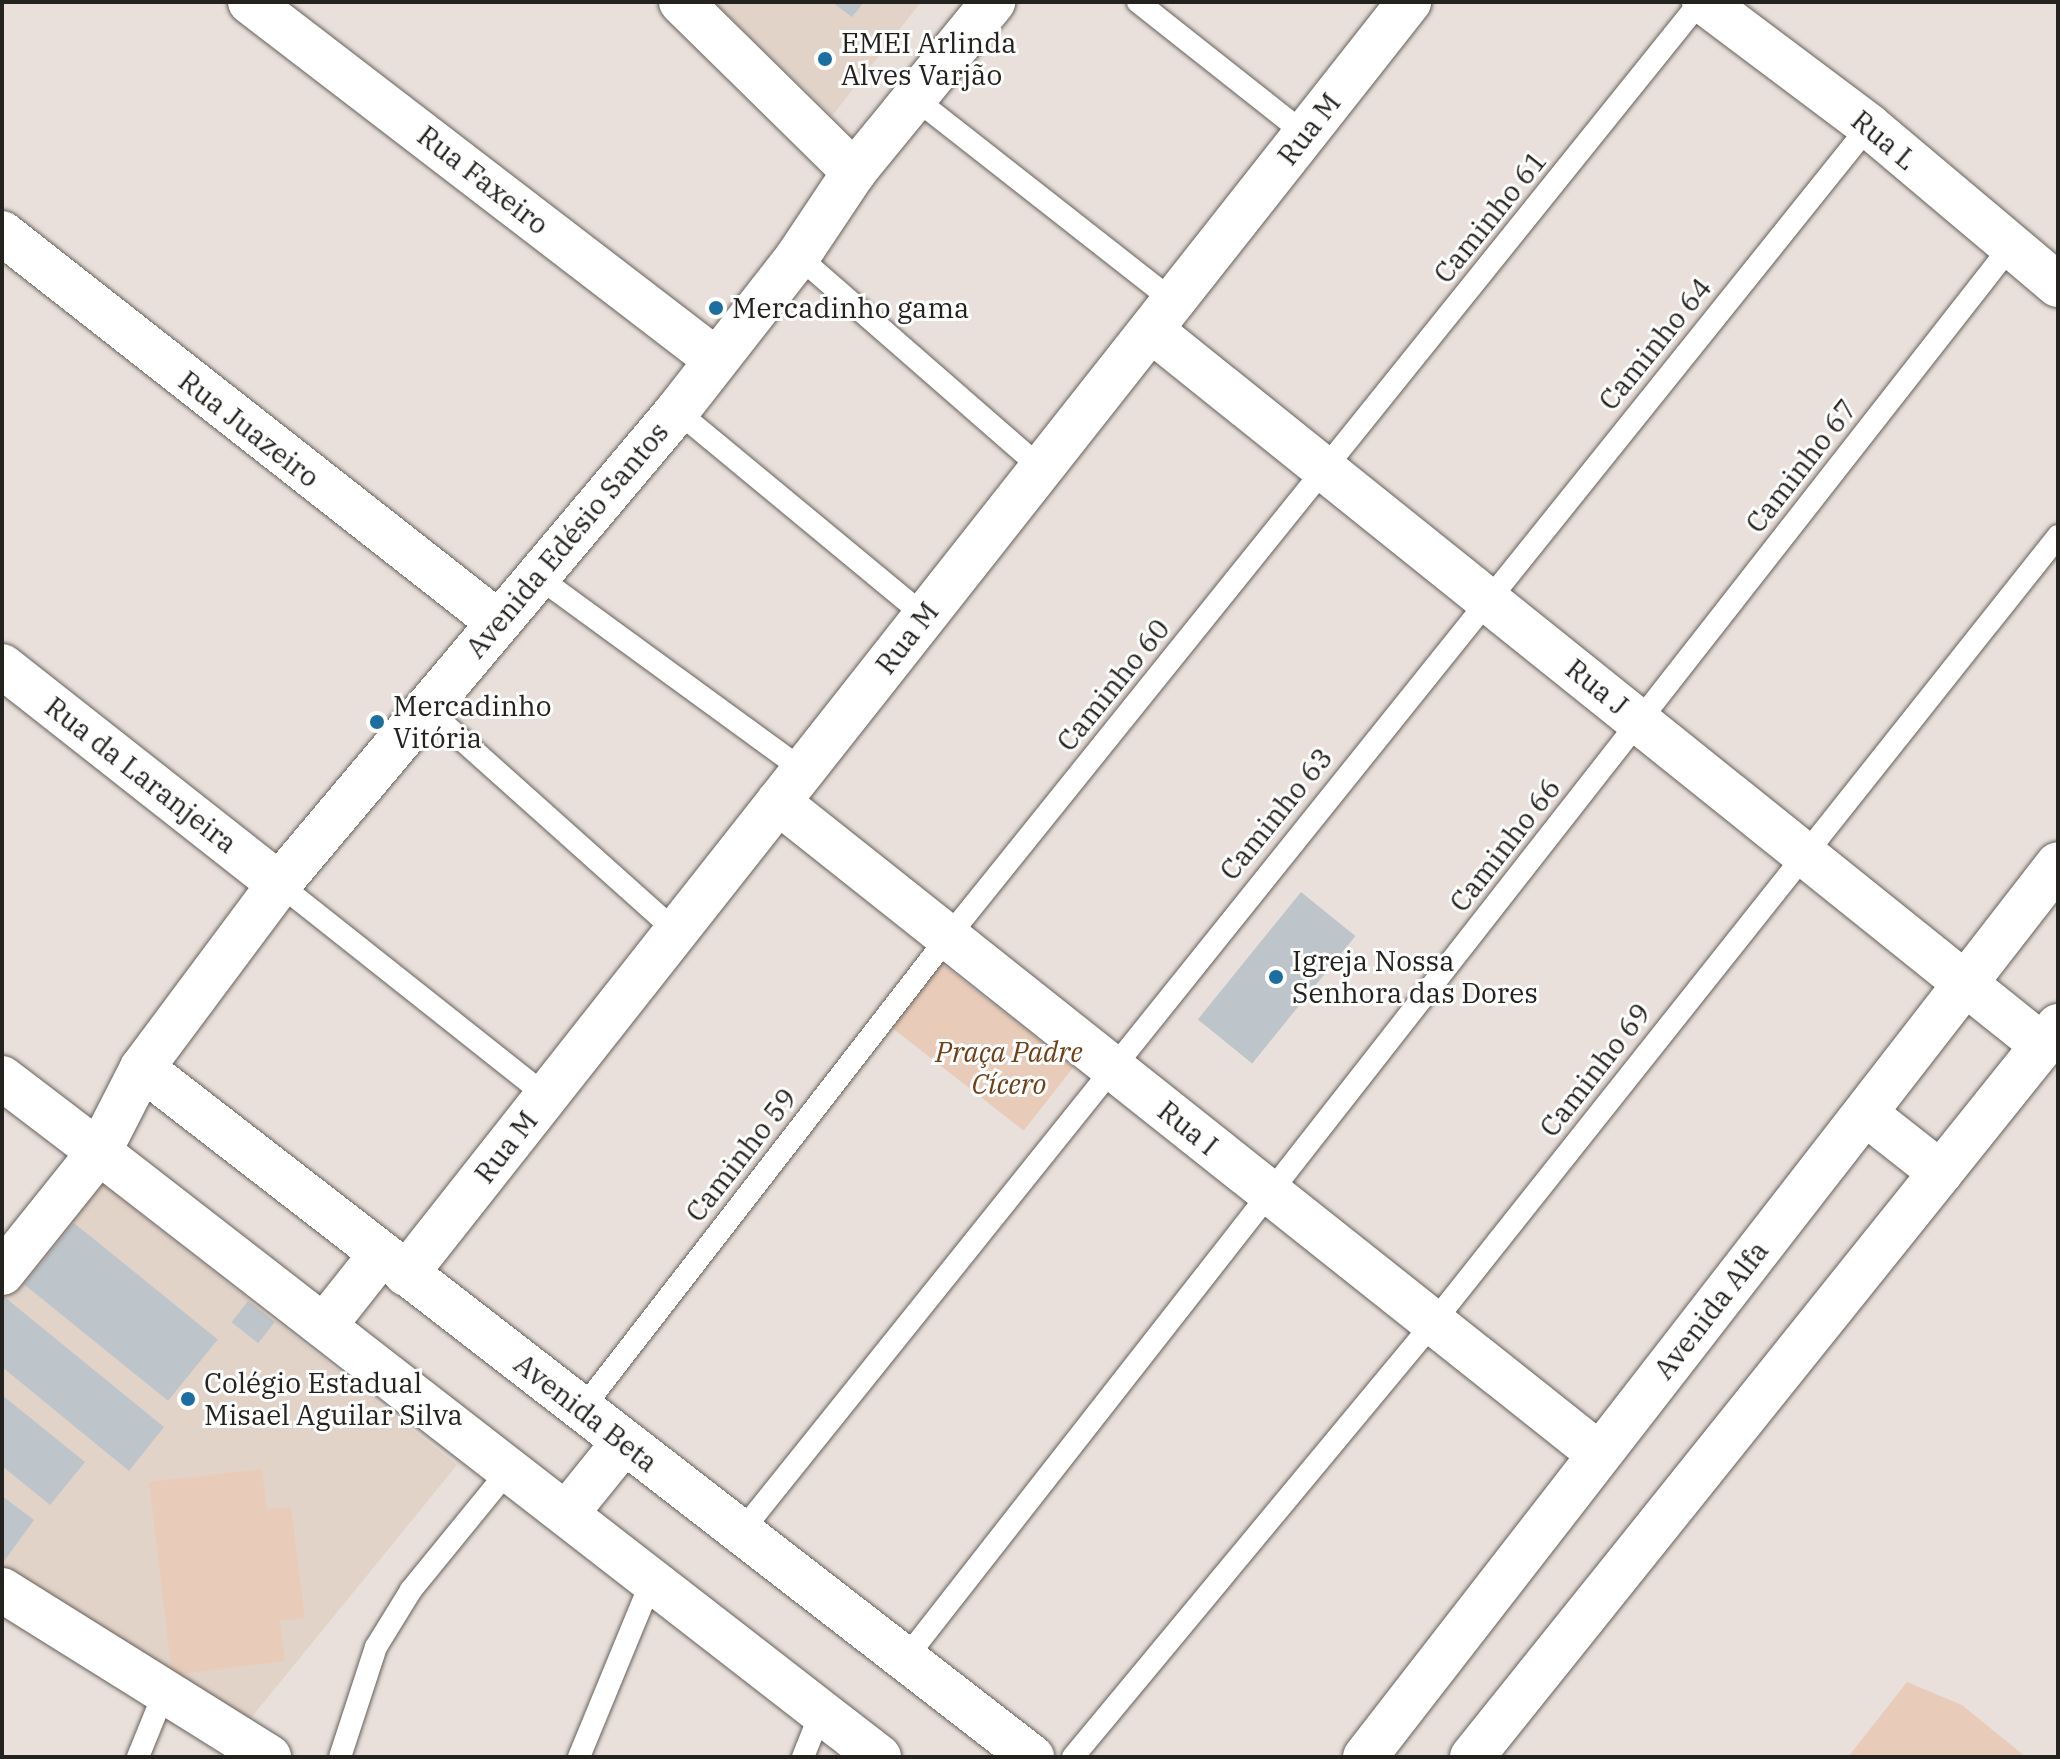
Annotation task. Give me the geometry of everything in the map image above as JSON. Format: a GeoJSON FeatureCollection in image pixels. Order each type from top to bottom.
{"type":"FeatureCollection","features":[{"type":"Feature","properties":{"kind":"street","name":"Rua Faxeiro"},"geometry":{"type":"LineString","coordinates":[[250,2],[715,359]]}},
{"type":"Feature","properties":{"kind":"street"},"geometry":{"type":"LineString","coordinates":[[681,2],[854,172]]}},
{"type":"Feature","properties":{"kind":"street","name":"Avenida Edésio Santos"},"geometry":{"type":"LineString","coordinates":[[2,1273],[99,1152],[142,1068],[279,884],[424,706],[498,622],[541,579],[677,411],[798,256],[854,172],[993,2]]}},
{"type":"Feature","properties":{"kind":"street","name":"Rua M"},"geometry":{"type":"LineString","coordinates":[[324,1326],[394,1264],[546,1096],[1409,2]]}},
{"type":"Feature","properties":{"kind":"street","name":"Rua L"},"geometry":{"type":"LineString","coordinates":[[1702,2],[1869,126],[2010,247],[2056,280]]}},
{"type":"Feature","properties":{"kind":"street","name":"Rua Juazeiro"},"geometry":{"type":"LineString","coordinates":[[2,233],[498,622]]}},
{"type":"Feature","properties":{"kind":"street","name":"Rua J"},"geometry":{"type":"LineString","coordinates":[[1162,315],[1326,470],[1967,984],[2050,1036]]}},
{"type":"Feature","properties":{"kind":"street","name":"Rua da Laranjeira"},"geometry":{"type":"LineString","coordinates":[[2,666],[279,884]]}},
{"type":"Feature","properties":{"kind":"street","name":"Rua I"},"geometry":{"type":"LineString","coordinates":[[790,786],[948,937],[1599,1454]]}},
{"type":"Feature","properties":{"kind":"street","name":"Avenida Alfa"},"geometry":{"type":"LineString","coordinates":[[1365,1757],[2058,864]]}},
{"type":"Feature","properties":{"kind":"street"},"geometry":{"type":"LineString","coordinates":[[1472,1757],[2050,1036]]}},
{"type":"Feature","properties":{"kind":"street","name":"Avenida Beta"},"geometry":{"type":"LineString","coordinates":[[142,1068],[1032,1757]]}},
{"type":"Feature","properties":{"kind":"street"},"geometry":{"type":"LineString","coordinates":[[2,1078],[879,1757]]}},
{"type":"Feature","properties":{"kind":"street"},"geometry":{"type":"LineString","coordinates":[[1866,1114],[1941,1173]]}},
{"type":"Feature","properties":{"kind":"street"},"geometry":{"type":"LineString","coordinates":[[566,1514],[624,1442]]}},
{"type":"Feature","properties":{"kind":"street"},"geometry":{"type":"LineString","coordinates":[[6,1601],[269,1757]]}},
{"type":"Feature","properties":{"kind":"lane"},"geometry":{"type":"LineString","coordinates":[[1138,2],[1305,134]]}},
{"type":"Feature","properties":{"kind":"lane","name":"Caminho 61"},"geometry":{"type":"LineString","coordinates":[[1326,470],[1702,2]]}},
{"type":"Feature","properties":{"kind":"lane"},"geometry":{"type":"LineString","coordinates":[[913,97],[1162,315]]}},
{"type":"Feature","properties":{"kind":"lane","name":"Caminho 64"},"geometry":{"type":"LineString","coordinates":[[1487,599],[1869,126]]}},
{"type":"Feature","properties":{"kind":"lane","name":"Caminho 67"},"geometry":{"type":"LineString","coordinates":[[1639,721],[2010,247]]}},
{"type":"Feature","properties":{"kind":"lane"},"geometry":{"type":"LineString","coordinates":[[798,256],[1041,468]]}},
{"type":"Feature","properties":{"kind":"lane"},"geometry":{"type":"LineString","coordinates":[[677,411],[925,616]]}},
{"type":"Feature","properties":{"kind":"lane","name":"Caminho 60"},"geometry":{"type":"LineString","coordinates":[[948,937],[1326,470]]}},
{"type":"Feature","properties":{"kind":"lane","name":"Caminho 69"},"geometry":{"type":"LineString","coordinates":[[1073,1757],[1433,1323],[2058,536]]}},
{"type":"Feature","properties":{"kind":"lane"},"geometry":{"type":"LineString","coordinates":[[541,579],[790,786]]}},
{"type":"Feature","properties":{"kind":"lane","name":"Caminho 63"},"geometry":{"type":"LineString","coordinates":[[741,1532],[1487,599]]}},
{"type":"Feature","properties":{"kind":"lane"},"geometry":{"type":"LineString","coordinates":[[424,706],[676,931]]}},
{"type":"Feature","properties":{"kind":"lane","name":"Caminho 66"},"geometry":{"type":"LineString","coordinates":[[905,1659],[1639,721]]}},
{"type":"Feature","properties":{"kind":"lane"},"geometry":{"type":"LineString","coordinates":[[279,884],[546,1096]]}},
{"type":"Feature","properties":{"kind":"lane","name":"Caminho 59"},"geometry":{"type":"LineString","coordinates":[[582,1409],[948,937]]}},
{"type":"Feature","properties":{"kind":"lane"},"geometry":{"type":"LineString","coordinates":[[340,1757],[376,1647],[411,1590],[509,1470]]}},
{"type":"Feature","properties":{"kind":"lane"},"geometry":{"type":"LineString","coordinates":[[579,1757],[652,1580]]}},
{"type":"Feature","properties":{"kind":"lane"},"geometry":{"type":"LineString","coordinates":[[138,1757],[164,1693]]}},
{"type":"Feature","properties":{"kind":"lane"},"geometry":{"type":"LineString","coordinates":[[803,1757],[821,1712]]}},
{"type":"Feature","properties":{"kind":"shaded area","name":"EMEI Arlinda Alves Varjão"},"geometry":{"type":"Polygon","coordinates":[[[714,2],[921,2],[832,116],[714,2]]]}},
{"type":"Feature","properties":{"kind":"shaded area","name":"Colégio Estadual Misael Aguilar Silva"},"geometry":{"type":"Polygon","coordinates":[[[90,1174],[457,1465],[242,1729],[2,1578],[2,1283],[90,1174]]]}},
{"type":"Feature","properties":{"kind":"green space","name":"Praça Padre Cícero"},"geometry":{"type":"Polygon","coordinates":[[[938,961],[1074,1067],[1024,1131],[888,1025],[938,961]]]}},
{"type":"Feature","properties":{"kind":"green space"},"geometry":{"type":"Polygon","coordinates":[[[262,1469],[267,1509],[291,1507],[305,1618],[280,1621],[285,1661],[172,1675],[149,1482],[262,1469]]]}},
{"type":"Feature","properties":{"kind":"green space"},"geometry":{"type":"Polygon","coordinates":[[[1907,1682],[1962,1705],[2026,1757],[1848,1757],[1907,1682]]]}},
{"type":"Feature","properties":{"kind":"building"},"geometry":{"type":"Polygon","coordinates":[[[832,2],[864,2],[852,17],[832,2]]]}},
{"type":"Feature","properties":{"kind":"building","name":"Igreja Nossa Senhora das Dores"},"geometry":{"type":"Polygon","coordinates":[[[1301,892],[1355,936],[1252,1064],[1198,1019],[1301,892]]]}},
{"type":"Feature","properties":{"kind":"building"},"geometry":{"type":"Polygon","coordinates":[[[74,1223],[218,1339],[168,1401],[24,1284],[74,1223]]]}},
{"type":"Feature","properties":{"kind":"building"},"geometry":{"type":"Polygon","coordinates":[[[2,1295],[164,1427],[129,1471],[2,1367],[2,1295]]]}},
{"type":"Feature","properties":{"kind":"building"},"geometry":{"type":"Polygon","coordinates":[[[248,1301],[275,1322],[258,1343],[231,1322],[248,1301]]]}},
{"type":"Feature","properties":{"kind":"building"},"geometry":{"type":"Polygon","coordinates":[[[2,1395],[85,1462],[50,1505],[2,1466],[2,1395]]]}},
{"type":"Feature","properties":{"kind":"building"},"geometry":{"type":"Polygon","coordinates":[[[2,1496],[34,1520],[2,1564],[2,1496]]]}},
{"type":"Feature","properties":{"kind":"place","name":"EMEI Arlinda Alves Varjão"},"geometry":{"type":"Point","coordinates":[825,59]}},
{"type":"Feature","properties":{"kind":"place","name":"Mercadinho gama"},"geometry":{"type":"Point","coordinates":[716,308]}},
{"type":"Feature","properties":{"kind":"place","name":"Mercadinho Vitória"},"geometry":{"type":"Point","coordinates":[377,722]}},
{"type":"Feature","properties":{"kind":"place","name":"Igreja Nossa Senhora das Dores"},"geometry":{"type":"Point","coordinates":[1276,977]}},
{"type":"Feature","properties":{"kind":"place","name":"Colégio Estadual Misael Aguilar Silva"},"geometry":{"type":"Point","coordinates":[188,1399]}}]}
